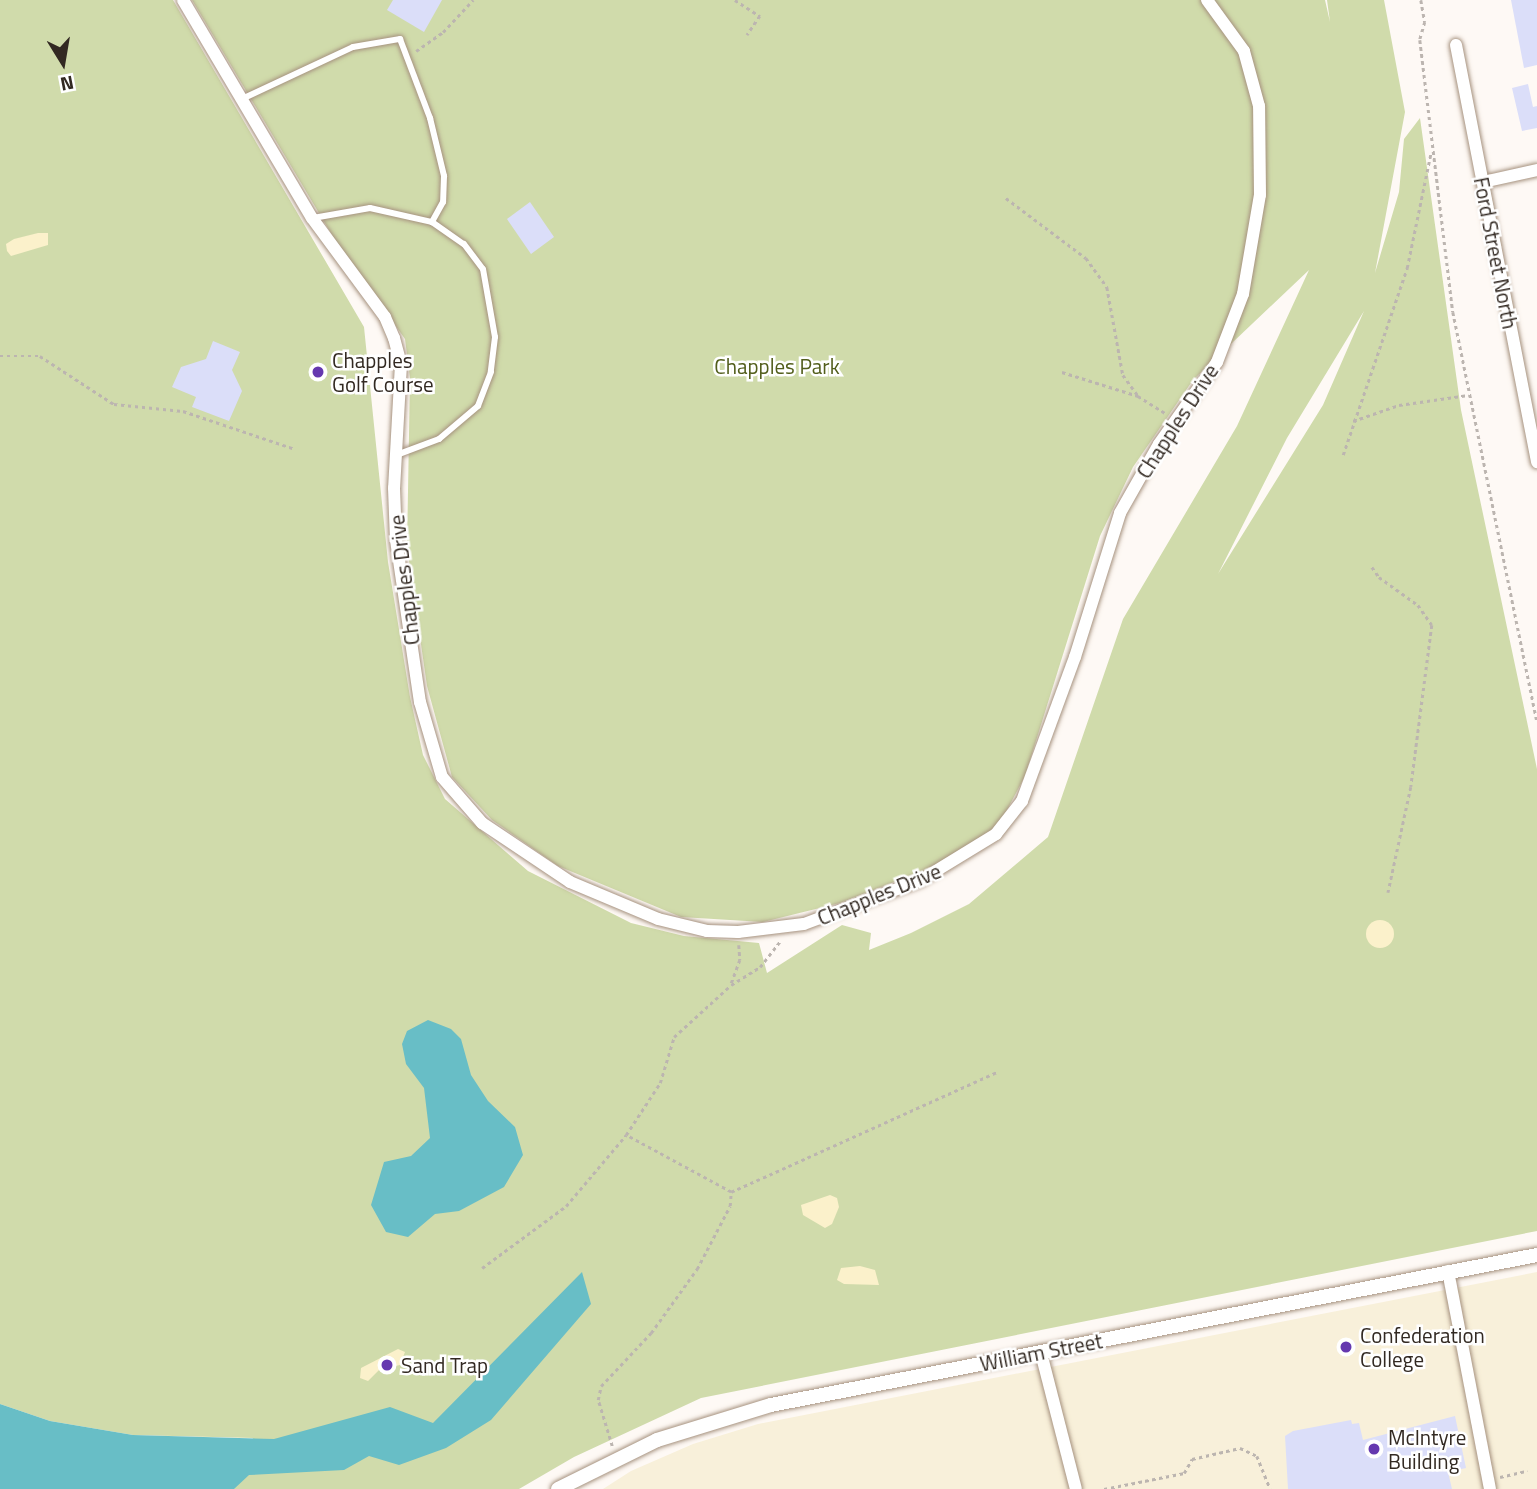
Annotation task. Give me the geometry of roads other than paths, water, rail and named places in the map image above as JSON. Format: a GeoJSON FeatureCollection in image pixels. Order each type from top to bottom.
{"type":"FeatureCollection","features":[{"type":"Feature","properties":{"kind":"street","name":"Chapples Drive"},"geometry":{"type":"LineString","coordinates":[[183,0],[244,98],[312,219],[385,317],[394,338],[401,364],[399,454],[394,488],[396,540],[416,678],[432,753],[454,796],[527,857],[570,882],[658,919],[707,931],[738,932],[786,927],[840,913],[920,880],[965,857],[1007,824],[1039,762],[1116,522],[1177,420],[1217,362],[1234,325],[1260,195],[1261,136],[1254,76],[1244,51],[1207,0]]}},
{"type":"Feature","properties":{"kind":"street","name":"Ford Street North"},"geometry":{"type":"LineString","coordinates":[[1456,45],[1483,182],[1531,395],[1537,462]]}},
{"type":"Feature","properties":{"kind":"street"},"geometry":{"type":"LineString","coordinates":[[1483,182],[1537,170]]}},
{"type":"Feature","properties":{"kind":"street","name":"William Street"},"geometry":{"type":"LineString","coordinates":[[558,1489],[617,1458],[684,1430],[771,1405],[1537,1255]]}},
{"type":"Feature","properties":{"kind":"street"},"geometry":{"type":"LineString","coordinates":[[1448,1271],[1490,1489]]}},
{"type":"Feature","properties":{"kind":"street"},"geometry":{"type":"LineString","coordinates":[[1041,1353],[1076,1489]]}},
{"type":"Feature","properties":{"kind":"lane"},"geometry":{"type":"LineString","coordinates":[[244,98],[368,41],[400,39],[408,54],[444,176],[443,202],[432,222]]}},
{"type":"Feature","properties":{"kind":"lane"},"geometry":{"type":"LineString","coordinates":[[312,219],[370,208],[432,222],[464,244],[483,269],[494,319],[493,354],[478,406],[439,439],[399,454]]}},
{"type":"Feature","properties":{"kind":"water"},"geometry":{"type":"Polygon","coordinates":[[[428,1020],[451,1029],[461,1039],[471,1075],[488,1101],[515,1127],[523,1155],[504,1187],[459,1211],[435,1214],[408,1237],[386,1232],[371,1205],[384,1162],[411,1156],[430,1138],[424,1088],[406,1064],[402,1044],[407,1031],[428,1020]]]}},
{"type":"Feature","properties":{"kind":"water"},"geometry":{"type":"Polygon","coordinates":[[[582,1272],[591,1304],[491,1420],[446,1448],[399,1465],[369,1456],[344,1470],[249,1475],[234,1489],[0,1489],[0,1404],[50,1421],[133,1435],[274,1439],[390,1407],[433,1423],[582,1272]]]}},
{"type":"Feature","properties":{"kind":"place","name":"Chapples Golf Course"},"geometry":{"type":"Point","coordinates":[318,372]}},
{"type":"Feature","properties":{"kind":"place","name":"Confederation College"},"geometry":{"type":"Point","coordinates":[1346,1347]}},
{"type":"Feature","properties":{"kind":"place","name":"Sand Trap"},"geometry":{"type":"Point","coordinates":[387,1365]}},
{"type":"Feature","properties":{"kind":"place","name":"McIntyre Building"},"geometry":{"type":"Point","coordinates":[1374,1449]}},
{"type":"Feature","properties":{"kind":"park label","name":"Chapples Park"},"geometry":{"type":"Point","coordinates":[777,366]}}]}
